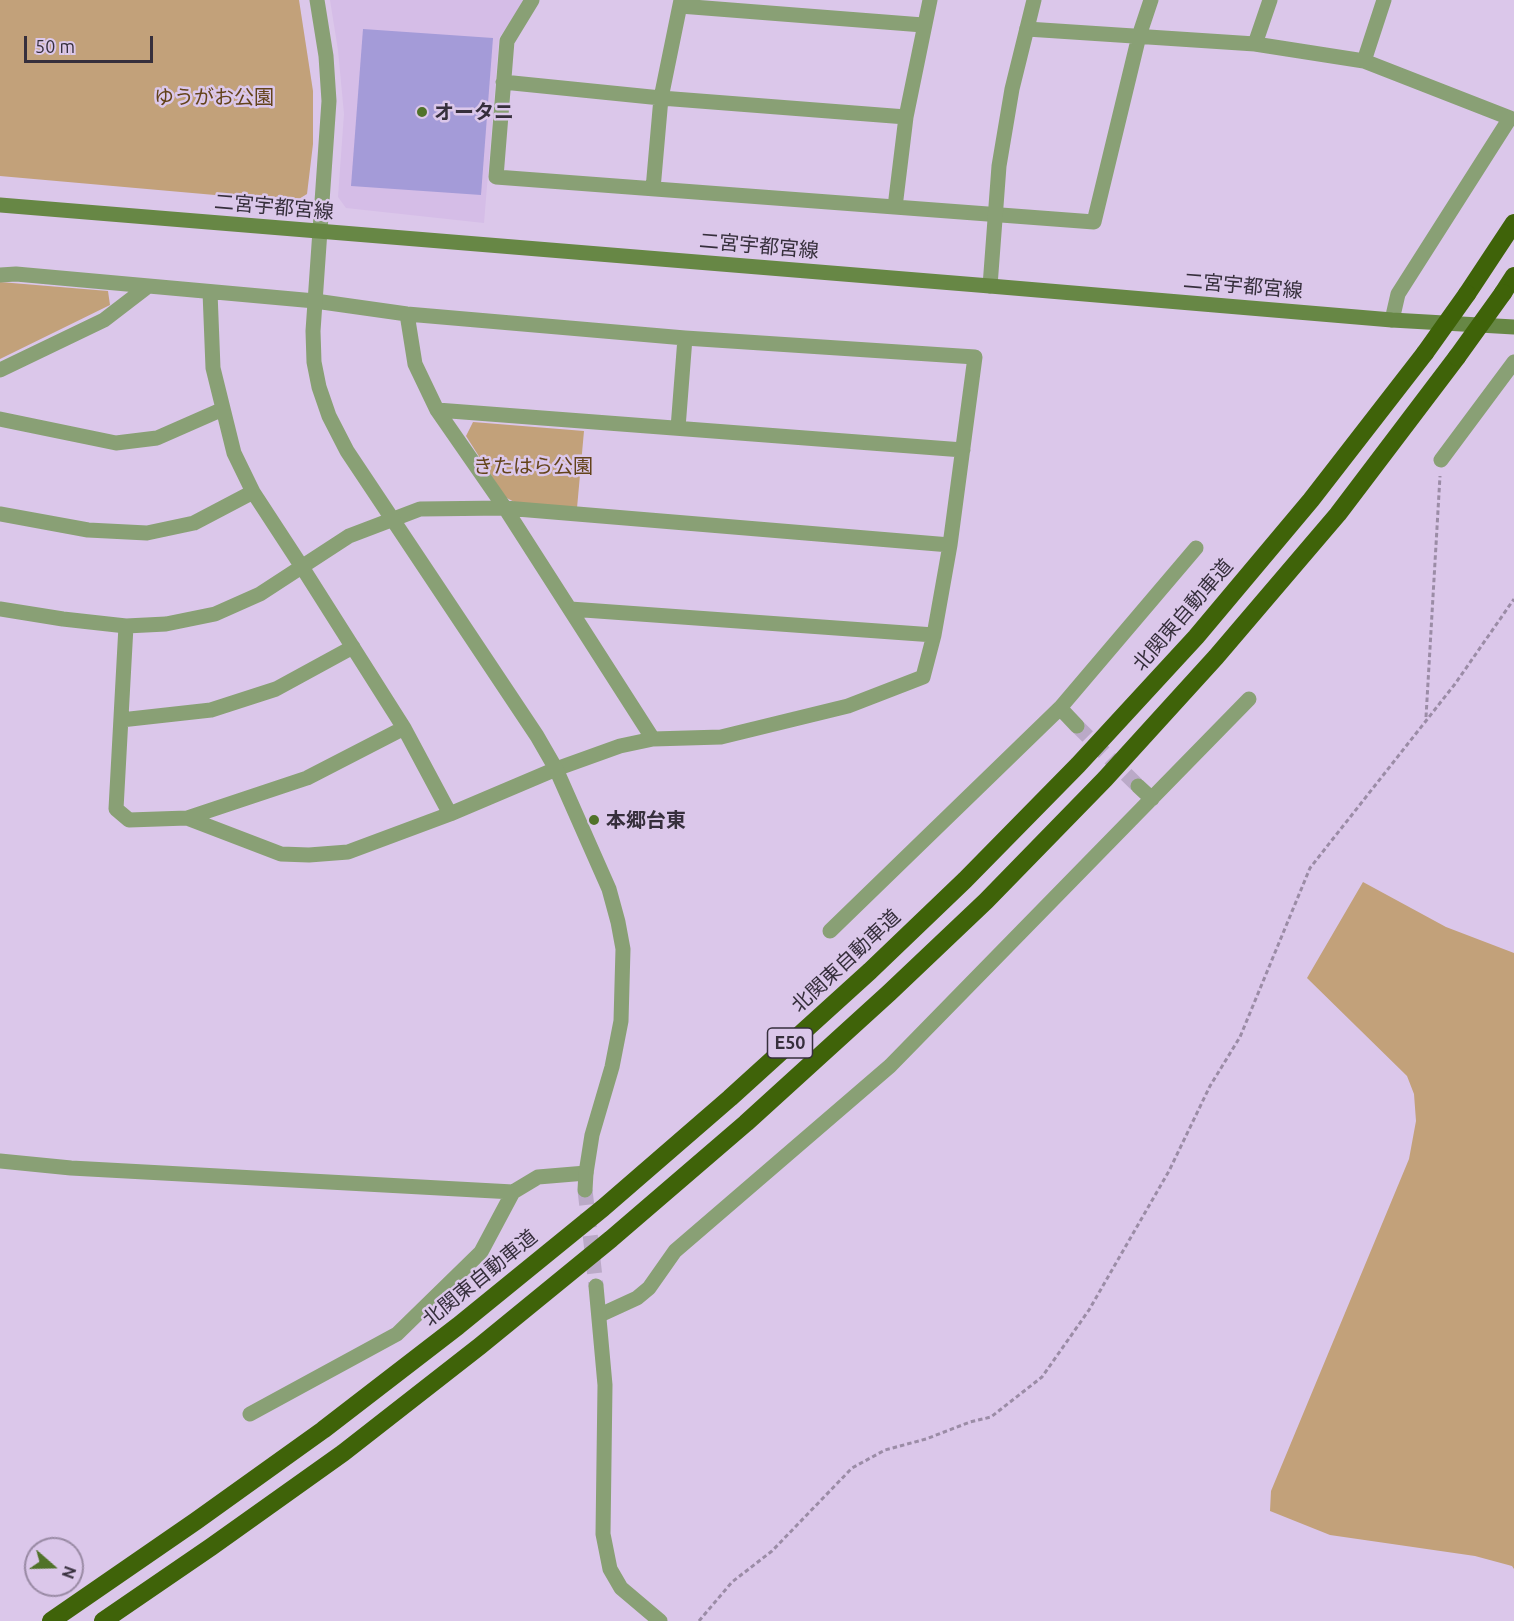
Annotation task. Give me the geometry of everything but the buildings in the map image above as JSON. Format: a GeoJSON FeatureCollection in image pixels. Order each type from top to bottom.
{"type":"FeatureCollection","features":[{"type":"Feature","properties":{"kind":"highway","name":"北関東自動車道"},"geometry":{"type":"LineString","coordinates":[[51,1621],[187,1528],[323,1430],[458,1326],[603,1208],[730,1098],[870,971],[965,880],[1070,774],[1196,637],[1311,500],[1425,353],[1514,223]]}},
{"type":"Feature","properties":{"kind":"highway","name":"E50"},"geometry":{"type":"LineString","coordinates":[[103,1621],[343,1453],[480,1346],[738,1131],[889,993],[1010,877],[1105,779],[1216,657],[1338,514],[1457,357],[1514,276]]}},
{"type":"Feature","properties":{"kind":"main road","name":"二宮宇都宮線"},"geometry":{"type":"LineString","coordinates":[[0,206],[1392,320],[1514,327]]}},
{"type":"Feature","properties":{"kind":"street"},"geometry":{"type":"LineString","coordinates":[[317,0],[326,56],[329,101],[315,300],[314,362],[319,387],[329,416],[347,452],[537,736],[556,769],[609,889],[623,949],[621,1021],[612,1067],[592,1135],[585,1190]]}},
{"type":"Feature","properties":{"kind":"street"},"geometry":{"type":"LineString","coordinates":[[532,0],[507,41],[496,177],[1094,222],[1139,36],[1150,0]]}},
{"type":"Feature","properties":{"kind":"street"},"geometry":{"type":"LineString","coordinates":[[896,207],[906,117],[923,25],[930,0]]}},
{"type":"Feature","properties":{"kind":"street"},"geometry":{"type":"LineString","coordinates":[[990,286],[999,166],[1012,89],[1034,0]]}},
{"type":"Feature","properties":{"kind":"street"},"geometry":{"type":"LineString","coordinates":[[1255,44],[1269,0]]}},
{"type":"Feature","properties":{"kind":"street"},"geometry":{"type":"LineString","coordinates":[[1364,61],[1384,0]]}},
{"type":"Feature","properties":{"kind":"street"},"geometry":{"type":"LineString","coordinates":[[653,189],[661,99],[681,3],[923,25]]}},
{"type":"Feature","properties":{"kind":"street"},"geometry":{"type":"LineString","coordinates":[[1027,29],[1255,44],[1364,61],[1510,118],[1398,294],[1392,320]]}},
{"type":"Feature","properties":{"kind":"street"},"geometry":{"type":"LineString","coordinates":[[504,82],[661,99],[906,117]]}},
{"type":"Feature","properties":{"kind":"street"},"geometry":{"type":"LineString","coordinates":[[0,275],[16,274],[315,300],[407,314],[685,338],[975,357],[950,545],[934,635],[923,677],[848,706],[720,737],[653,739],[620,746],[556,769],[450,814],[348,852],[309,855],[281,854],[187,818]]}},
{"type":"Feature","properties":{"kind":"street"},"geometry":{"type":"LineString","coordinates":[[0,370],[104,320],[147,287]]}},
{"type":"Feature","properties":{"kind":"street"},"geometry":{"type":"LineString","coordinates":[[210,292],[213,368],[234,453],[253,492],[404,728],[450,814]]}},
{"type":"Feature","properties":{"kind":"street"},"geometry":{"type":"LineString","coordinates":[[407,314],[416,364],[436,410],[505,508],[653,739]]}},
{"type":"Feature","properties":{"kind":"street"},"geometry":{"type":"LineString","coordinates":[[678,428],[685,338]]}},
{"type":"Feature","properties":{"kind":"street"},"geometry":{"type":"LineString","coordinates":[[1441,460],[1514,362]]}},
{"type":"Feature","properties":{"kind":"street"},"geometry":{"type":"LineString","coordinates":[[0,419],[116,443],[157,438],[223,409]]}},
{"type":"Feature","properties":{"kind":"street"},"geometry":{"type":"LineString","coordinates":[[436,410],[963,450]]}},
{"type":"Feature","properties":{"kind":"street"},"geometry":{"type":"LineString","coordinates":[[0,514],[88,530],[147,533],[195,524],[253,492]]}},
{"type":"Feature","properties":{"kind":"street"},"geometry":{"type":"LineString","coordinates":[[0,609],[126,626],[166,624],[215,614],[260,594],[349,536],[420,509],[505,508],[950,545]]}},
{"type":"Feature","properties":{"kind":"street"},"geometry":{"type":"LineString","coordinates":[[830,931],[1060,708],[1196,548]]}},
{"type":"Feature","properties":{"kind":"street"},"geometry":{"type":"LineString","coordinates":[[570,609],[934,635]]}},
{"type":"Feature","properties":{"kind":"street"},"geometry":{"type":"LineString","coordinates":[[126,626],[116,809],[129,820],[187,818],[307,778],[404,728]]}},
{"type":"Feature","properties":{"kind":"street"},"geometry":{"type":"LineString","coordinates":[[121,720],[211,710],[276,689],[353,647]]}},
{"type":"Feature","properties":{"kind":"street"},"geometry":{"type":"LineString","coordinates":[[600,1315],[637,1299],[649,1288],[675,1251],[890,1066],[1249,699]]}},
{"type":"Feature","properties":{"kind":"street"},"geometry":{"type":"LineString","coordinates":[[1060,708],[1077,726]]}},
{"type":"Feature","properties":{"kind":"street"},"geometry":{"type":"LineString","coordinates":[[1138,786],[1152,799]]}},
{"type":"Feature","properties":{"kind":"street"},"geometry":{"type":"LineString","coordinates":[[0,1161],[71,1168],[513,1192]]}},
{"type":"Feature","properties":{"kind":"street"},"geometry":{"type":"LineString","coordinates":[[250,1414],[397,1334],[481,1252],[513,1192],[538,1177],[586,1173]]}},
{"type":"Feature","properties":{"kind":"street"},"geometry":{"type":"LineString","coordinates":[[596,1286],[605,1385],[603,1534],[608,1561],[621,1588],[660,1621]]}},
{"type":"Feature","properties":{"kind":"path"},"geometry":{"type":"LineString","coordinates":[[1426,719],[1441,460]]}},
{"type":"Feature","properties":{"kind":"path"},"geometry":{"type":"LineString","coordinates":[[699,1621],[732,1582],[772,1551],[852,1468],[885,1450],[992,1417],[1042,1377],[1089,1310],[1169,1171],[1210,1086],[1240,1037],[1310,868],[1455,684],[1514,599]]}},
{"type":"Feature","properties":{"kind":"shaded area","name":"オータニ"},"geometry":{"type":"Polygon","coordinates":[[[330,0],[526,0],[499,38],[484,223],[346,208],[338,197],[344,114],[338,50],[330,0]]]}},
{"type":"Feature","properties":{"kind":"green space","name":"ゆうがお公園"},"geometry":{"type":"Polygon","coordinates":[[[0,0],[299,0],[313,91],[313,144],[307,194],[294,202],[0,176],[0,0]]]}},
{"type":"Feature","properties":{"kind":"green space"},"geometry":{"type":"Polygon","coordinates":[[[0,282],[108,291],[110,305],[0,359],[0,282]]]}},
{"type":"Feature","properties":{"kind":"green space","name":"きたはら公園"},"geometry":{"type":"Polygon","coordinates":[[[473,422],[584,431],[577,508],[518,504],[505,497],[466,436],[473,422]]]}},
{"type":"Feature","properties":{"kind":"green space"},"geometry":{"type":"Polygon","coordinates":[[[1363,882],[1446,927],[1514,953],[1514,1569],[1512,1566],[1475,1556],[1330,1535],[1270,1511],[1271,1491],[1409,1159],[1416,1121],[1414,1094],[1407,1076],[1307,978],[1363,882]]]}},
{"type":"Feature","properties":{"kind":"tunnel"},"geometry":{"type":"LineString","coordinates":[[1077,726],[1138,786]]}},
{"type":"Feature","properties":{"kind":"tunnel"},"geometry":{"type":"LineString","coordinates":[[585,1190],[596,1286]]}},
{"type":"Feature","properties":{"kind":"place","name":"オータニ"},"geometry":{"type":"Point","coordinates":[422,112]}},
{"type":"Feature","properties":{"kind":"place","name":"本郷台東"},"geometry":{"type":"Point","coordinates":[594,820]}}]}
